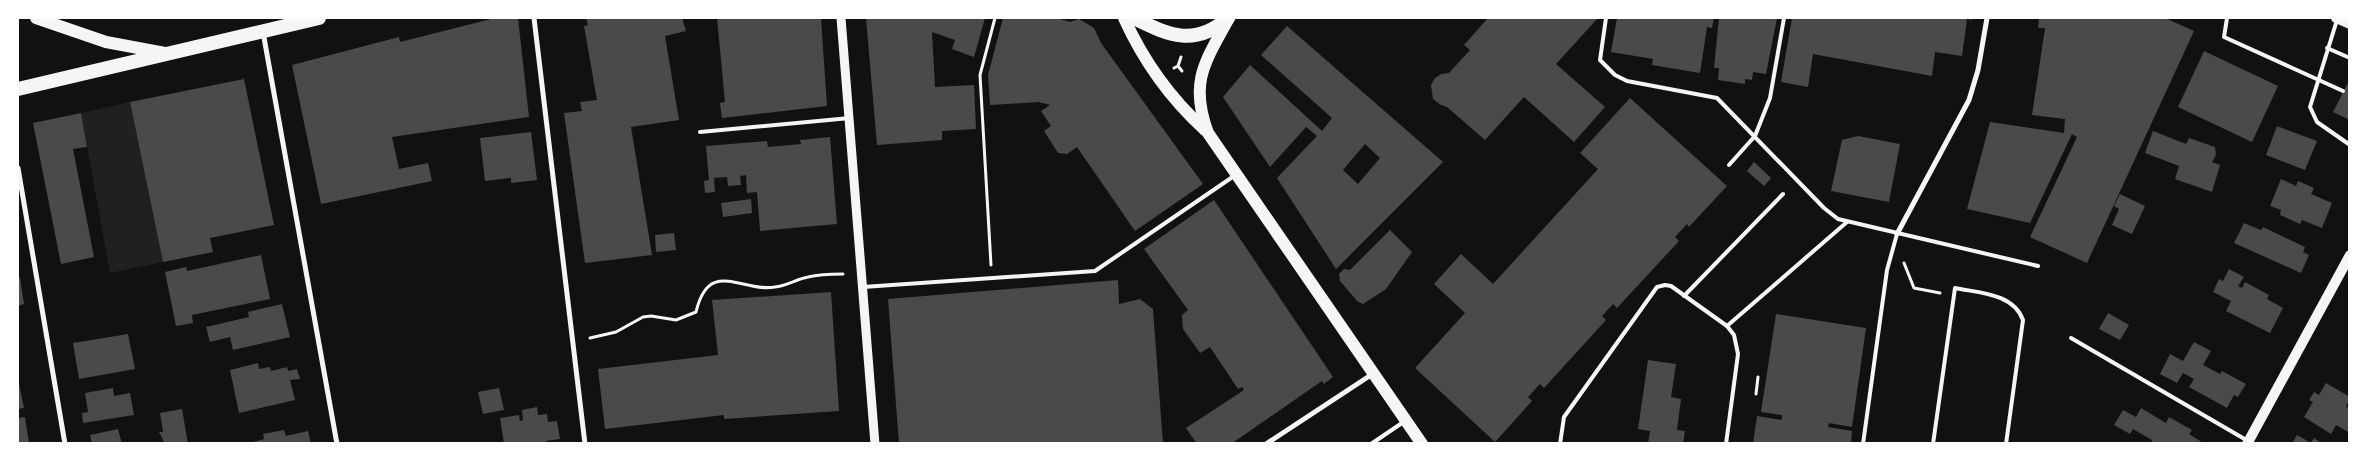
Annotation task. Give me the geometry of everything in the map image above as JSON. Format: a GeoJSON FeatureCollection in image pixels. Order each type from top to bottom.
{"type":"FeatureCollection","features":[{"type":"Feature","properties":{"kind":"highway"},"geometry":{"type":"LineString","coordinates":[[18,88],[319,18]]}},
{"type":"Feature","properties":{"kind":"highway"},"geometry":{"type":"LineString","coordinates":[[1134,18],[1159,31],[1186,36],[1213,30],[1228,18]]}},
{"type":"Feature","properties":{"kind":"main road"},"geometry":{"type":"LineString","coordinates":[[36,18],[106,42],[168,54]]}},
{"type":"Feature","properties":{"kind":"main road"},"geometry":{"type":"LineString","coordinates":[[1124,18],[1131,34],[1169,93],[1208,133],[1422,444]]}},
{"type":"Feature","properties":{"kind":"main road"},"geometry":{"type":"LineString","coordinates":[[1208,133],[1200,110],[1200,79],[1228,18]]}},
{"type":"Feature","properties":{"kind":"main road"},"geometry":{"type":"LineString","coordinates":[[2337,18],[2350,24]]}},
{"type":"Feature","properties":{"kind":"main road"},"geometry":{"type":"LineString","coordinates":[[2247,442],[2350,255]]}},
{"type":"Feature","properties":{"kind":"street"},"geometry":{"type":"LineString","coordinates":[[534,18],[585,444]]}},
{"type":"Feature","properties":{"kind":"street"},"geometry":{"type":"LineString","coordinates":[[842,18],[875,444]]}},
{"type":"Feature","properties":{"kind":"street"},"geometry":{"type":"LineString","coordinates":[[1897,234],[1969,100],[1978,70],[1987,18]]}},
{"type":"Feature","properties":{"kind":"street"},"geometry":{"type":"LineString","coordinates":[[262,31],[337,444]]}},
{"type":"Feature","properties":{"kind":"street"},"geometry":{"type":"LineString","coordinates":[[18,168],[65,444]]}},
{"type":"Feature","properties":{"kind":"street"},"geometry":{"type":"LineString","coordinates":[[1266,444],[1374,372]]}},
{"type":"Feature","properties":{"kind":"lane"},"geometry":{"type":"LineString","coordinates":[[1606,18],[1600,60],[1615,75],[1627,81],[1717,98],[1824,208],[1838,219],[2038,266]]}},
{"type":"Feature","properties":{"kind":"lane"},"geometry":{"type":"LineString","coordinates":[[1729,165],[1755,136],[1773,89],[1784,18]]}},
{"type":"Feature","properties":{"kind":"lane"},"geometry":{"type":"LineString","coordinates":[[2227,18],[2224,37],[2343,91]]}},
{"type":"Feature","properties":{"kind":"lane"},"geometry":{"type":"LineString","coordinates":[[2337,18],[2310,107],[2317,122],[2350,145]]}},
{"type":"Feature","properties":{"kind":"lane"},"geometry":{"type":"LineString","coordinates":[[2327,48],[2350,58]]}},
{"type":"Feature","properties":{"kind":"lane"},"geometry":{"type":"LineString","coordinates":[[700,132],[850,118]]}},
{"type":"Feature","properties":{"kind":"lane"},"geometry":{"type":"LineString","coordinates":[[863,287],[1095,271],[1237,174]]}},
{"type":"Feature","properties":{"kind":"lane"},"geometry":{"type":"LineString","coordinates":[[1684,296],[1783,194]]}},
{"type":"Feature","properties":{"kind":"lane"},"geometry":{"type":"LineString","coordinates":[[1727,326],[1846,222]]}},
{"type":"Feature","properties":{"kind":"lane"},"geometry":{"type":"LineString","coordinates":[[1862,444],[1890,255],[1897,234]]}},
{"type":"Feature","properties":{"kind":"lane"},"geometry":{"type":"LineString","coordinates":[[1560,444],[1564,417],[1653,290],[1665,285],[1727,326],[1734,335],[1738,354],[1726,444]]}},
{"type":"Feature","properties":{"kind":"lane"},"geometry":{"type":"LineString","coordinates":[[1933,444],[1955,288],[2003,298],[2020,312],[2023,320],[2006,444]]}},
{"type":"Feature","properties":{"kind":"lane"},"geometry":{"type":"LineString","coordinates":[[2071,338],[2247,442]]}},
{"type":"Feature","properties":{"kind":"lane"},"geometry":{"type":"LineString","coordinates":[[1371,444],[1407,420]]}},
{"type":"Feature","properties":{"kind":"path"},"geometry":{"type":"LineString","coordinates":[[992,279],[980,75],[995,18]]}},
{"type":"Feature","properties":{"kind":"path"},"geometry":{"type":"LineString","coordinates":[[1171,69],[1178,66],[1181,57]]}},
{"type":"Feature","properties":{"kind":"path"},"geometry":{"type":"LineString","coordinates":[[1178,66],[1182,71]]}},
{"type":"Feature","properties":{"kind":"path"},"geometry":{"type":"LineString","coordinates":[[1890,255],[1904,263],[1914,288],[1954,295]]}},
{"type":"Feature","properties":{"kind":"path"},"geometry":{"type":"LineString","coordinates":[[590,338],[616,332],[643,316],[676,320],[696,312],[705,292],[720,281],[729,280],[765,288],[777,287],[808,276],[843,274]]}},
{"type":"Feature","properties":{"kind":"path"},"geometry":{"type":"LineString","coordinates":[[1756,394],[1758,376]]}},
{"type":"Feature","properties":{"kind":"shaded area"},"geometry":{"type":"Polygon","coordinates":[[[130,102],[163,262],[110,273],[81,113],[130,102]]]}},
{"type":"Feature","properties":{"kind":"building"},"geometry":{"type":"Polygon","coordinates":[[[495,18],[518,18],[529,117],[392,137],[399,169],[428,163],[432,181],[321,204],[292,65],[399,37],[400,42],[495,18]]]}},
{"type":"Feature","properties":{"kind":"building"},"geometry":{"type":"Polygon","coordinates":[[[586,18],[682,18],[686,31],[665,36],[679,120],[631,127],[652,255],[585,263],[564,113],[582,111],[580,102],[597,100],[584,26],[588,25],[586,18]]]}},
{"type":"Feature","properties":{"kind":"building"},"geometry":{"type":"Polygon","coordinates":[[[717,18],[821,18],[827,106],[722,118],[720,103],[725,102],[717,18]]]}},
{"type":"Feature","properties":{"kind":"building"},"geometry":{"type":"Polygon","coordinates":[[[866,18],[985,18],[974,57],[952,49],[955,40],[932,32],[935,87],[974,85],[976,129],[942,131],[942,140],[877,145],[866,18]]]}},
{"type":"Feature","properties":{"kind":"building"},"geometry":{"type":"Polygon","coordinates":[[[1003,18],[1057,18],[1070,22],[1079,19],[1094,28],[1101,43],[1203,184],[1135,231],[1077,147],[1067,154],[1058,153],[1044,131],[1051,126],[1041,111],[1050,105],[1039,102],[990,105],[988,75],[1003,18]]]}},
{"type":"Feature","properties":{"kind":"building"},"geometry":{"type":"Polygon","coordinates":[[[1488,18],[1598,18],[1556,64],[1605,107],[1574,142],[1524,97],[1485,140],[1447,107],[1433,99],[1431,85],[1435,78],[1441,74],[1449,73],[1470,50],[1464,45],[1488,18]]]}},
{"type":"Feature","properties":{"kind":"building"},"geometry":{"type":"Polygon","coordinates":[[[1617,18],[1714,18],[1712,28],[1707,27],[1700,73],[1652,65],[1653,59],[1611,52],[1617,18]]]}},
{"type":"Feature","properties":{"kind":"building"},"geometry":{"type":"Polygon","coordinates":[[[1719,18],[1777,18],[1766,74],[1753,72],[1752,80],[1745,79],[1745,84],[1718,80],[1719,68],[1714,68],[1719,18]]]}},
{"type":"Feature","properties":{"kind":"building"},"geometry":{"type":"Polygon","coordinates":[[[1792,18],[1972,18],[1972,20],[1967,19],[1962,56],[1935,52],[1932,76],[1813,54],[1808,87],[1781,82],[1792,18]]]}},
{"type":"Feature","properties":{"kind":"building"},"geometry":{"type":"Polygon","coordinates":[[[2039,18],[2165,18],[2194,31],[2087,263],[2030,237],[2077,137],[2072,134],[2030,223],[1967,209],[1990,122],[2064,133],[2065,119],[2032,115],[2045,28],[2038,28],[2039,18]]]}},
{"type":"Feature","properties":{"kind":"building"},"geometry":{"type":"Polygon","coordinates":[[[1287,26],[1443,162],[1336,269],[1277,178],[1317,136],[1306,127],[1270,167],[1223,97],[1250,65],[1322,131],[1332,118],[1261,55],[1287,26]],[[1365,144],[1343,170],[1358,184],[1380,158],[1365,144]]]}},
{"type":"Feature","properties":{"kind":"building"},"geometry":{"type":"Polygon","coordinates":[[[2204,51],[2278,86],[2252,142],[2178,107],[2204,51]]]}},
{"type":"Feature","properties":{"kind":"building"},"geometry":{"type":"Polygon","coordinates":[[[244,79],[274,225],[210,238],[213,252],[163,262],[130,102],[244,79]]]}},
{"type":"Feature","properties":{"kind":"building"},"geometry":{"type":"Polygon","coordinates":[[[2350,79],[2350,120],[2333,112],[2350,79]]]}},
{"type":"Feature","properties":{"kind":"building"},"geometry":{"type":"Polygon","coordinates":[[[1630,98],[1727,186],[1689,227],[1687,224],[1675,237],[1679,241],[1617,308],[1613,304],[1602,316],[1606,320],[1544,388],[1540,384],[1528,397],[1532,401],[1495,442],[1415,368],[1465,313],[1434,284],[1461,254],[1493,284],[1598,169],[1580,153],[1630,98]]]}},
{"type":"Feature","properties":{"kind":"building"},"geometry":{"type":"Polygon","coordinates":[[[81,113],[87,147],[73,149],[94,257],[61,264],[33,123],[81,113]]]}},
{"type":"Feature","properties":{"kind":"building"},"geometry":{"type":"Polygon","coordinates":[[[2277,126],[2317,141],[2305,170],[2266,155],[2277,126]]]}},
{"type":"Feature","properties":{"kind":"building"},"geometry":{"type":"Polygon","coordinates":[[[2153,131],[2186,144],[2189,138],[2215,147],[2216,155],[2212,162],[2220,165],[2212,192],[2175,179],[2179,166],[2145,153],[2153,131]]]}},
{"type":"Feature","properties":{"kind":"building"},"geometry":{"type":"Polygon","coordinates":[[[531,132],[537,180],[511,183],[511,178],[485,181],[480,138],[531,132]]]}},
{"type":"Feature","properties":{"kind":"building"},"geometry":{"type":"Polygon","coordinates":[[[1858,136],[1900,144],[1889,202],[1831,191],[1842,140],[1858,136]]]}},
{"type":"Feature","properties":{"kind":"building"},"geometry":{"type":"Polygon","coordinates":[[[830,137],[837,224],[760,231],[757,192],[747,193],[746,175],[740,176],[741,185],[728,186],[727,177],[714,178],[715,192],[705,193],[704,181],[709,180],[706,146],[767,141],[768,147],[801,144],[800,140],[830,137]]]}},
{"type":"Feature","properties":{"kind":"building"},"geometry":{"type":"Polygon","coordinates":[[[1754,162],[1771,178],[1764,186],[1747,171],[1754,162]]]}},
{"type":"Feature","properties":{"kind":"building"},"geometry":{"type":"Polygon","coordinates":[[[2281,179],[2296,186],[2298,181],[2314,188],[2311,194],[2332,203],[2322,228],[2302,220],[2300,224],[2280,215],[2281,210],[2270,206],[2281,179]]]}},
{"type":"Feature","properties":{"kind":"building"},"geometry":{"type":"Polygon","coordinates":[[[2120,194],[2145,206],[2132,234],[2112,225],[2119,209],[2114,206],[2120,194]]]}},
{"type":"Feature","properties":{"kind":"building"},"geometry":{"type":"Polygon","coordinates":[[[751,199],[752,213],[723,217],[721,203],[751,199]]]}},
{"type":"Feature","properties":{"kind":"building"},"geometry":{"type":"Polygon","coordinates":[[[1214,200],[1333,377],[1324,384],[1322,381],[1231,444],[1197,444],[1186,428],[1244,390],[1242,387],[1238,389],[1210,347],[1200,353],[1183,329],[1182,315],[1188,310],[1144,249],[1214,200]]]}},
{"type":"Feature","properties":{"kind":"building"},"geometry":{"type":"Polygon","coordinates":[[[2244,223],[2261,230],[2263,227],[2305,247],[2303,252],[2309,255],[2301,273],[2234,243],[2244,223]]]}},
{"type":"Feature","properties":{"kind":"building"},"geometry":{"type":"Polygon","coordinates":[[[1390,230],[1412,252],[1386,289],[1363,304],[1358,302],[1340,281],[1339,274],[1344,269],[1350,270],[1390,230]]]}},
{"type":"Feature","properties":{"kind":"building"},"geometry":{"type":"Polygon","coordinates":[[[674,233],[676,250],[656,252],[655,235],[674,233]]]}},
{"type":"Feature","properties":{"kind":"building"},"geometry":{"type":"Polygon","coordinates":[[[261,255],[270,299],[192,315],[193,323],[176,326],[165,272],[186,267],[187,271],[261,255]]]}},
{"type":"Feature","properties":{"kind":"building"},"geometry":{"type":"Polygon","coordinates":[[[2229,269],[2244,277],[2238,286],[2242,288],[2245,282],[2269,295],[2267,299],[2283,308],[2270,333],[2226,311],[2231,301],[2213,292],[2219,279],[2223,281],[2229,269]]]}},
{"type":"Feature","properties":{"kind":"building"},"geometry":{"type":"Polygon","coordinates":[[[18,278],[20,278],[24,304],[18,306],[18,278]]]}},
{"type":"Feature","properties":{"kind":"building"},"geometry":{"type":"Polygon","coordinates":[[[1118,280],[1119,304],[1140,299],[1153,309],[1163,444],[899,444],[888,299],[1118,280]]]}},
{"type":"Feature","properties":{"kind":"building"},"geometry":{"type":"Polygon","coordinates":[[[831,292],[839,411],[724,419],[724,415],[605,429],[598,369],[718,355],[712,300],[831,292]]]}},
{"type":"Feature","properties":{"kind":"building"},"geometry":{"type":"Polygon","coordinates":[[[282,304],[290,337],[233,350],[230,337],[210,342],[206,327],[249,317],[248,312],[282,304]]]}},
{"type":"Feature","properties":{"kind":"building"},"geometry":{"type":"Polygon","coordinates":[[[2108,313],[2129,325],[2120,340],[2099,329],[2108,313]]]}},
{"type":"Feature","properties":{"kind":"building"},"geometry":{"type":"Polygon","coordinates":[[[1776,314],[1866,328],[1852,427],[1829,423],[1828,427],[1852,431],[1851,444],[1753,444],[1757,416],[1782,420],[1782,415],[1761,412],[1776,314]]]}},
{"type":"Feature","properties":{"kind":"building"},"geometry":{"type":"Polygon","coordinates":[[[128,334],[135,369],[79,379],[73,343],[128,334]]]}},
{"type":"Feature","properties":{"kind":"building"},"geometry":{"type":"Polygon","coordinates":[[[2194,342],[2211,351],[2203,365],[2220,374],[2222,371],[2246,384],[2238,397],[2234,395],[2227,408],[2189,387],[2194,379],[2183,373],[2177,383],[2160,374],[2170,354],[2183,361],[2194,342]]]}},
{"type":"Feature","properties":{"kind":"building"},"geometry":{"type":"Polygon","coordinates":[[[1648,360],[1676,364],[1671,397],[1681,399],[1677,430],[1685,431],[1683,444],[1648,444],[1650,431],[1638,429],[1648,360]]]}},
{"type":"Feature","properties":{"kind":"building"},"geometry":{"type":"Polygon","coordinates":[[[258,363],[259,369],[270,367],[271,371],[287,367],[288,371],[297,369],[300,379],[290,380],[295,400],[239,413],[230,370],[258,363]]]}},
{"type":"Feature","properties":{"kind":"building"},"geometry":{"type":"Polygon","coordinates":[[[18,379],[24,408],[18,409],[18,379]]]}},
{"type":"Feature","properties":{"kind":"building"},"geometry":{"type":"Polygon","coordinates":[[[2326,383],[2350,397],[2346,407],[2350,408],[2350,433],[2336,425],[2331,434],[2304,417],[2313,402],[2309,400],[2314,392],[2319,395],[2326,383]]]}},
{"type":"Feature","properties":{"kind":"building"},"geometry":{"type":"Polygon","coordinates":[[[113,388],[114,396],[130,393],[134,415],[83,423],[82,413],[88,412],[85,393],[113,388]]]}},
{"type":"Feature","properties":{"kind":"building"},"geometry":{"type":"Polygon","coordinates":[[[499,388],[504,410],[483,414],[478,392],[499,388]]]}},
{"type":"Feature","properties":{"kind":"building"},"geometry":{"type":"Polygon","coordinates":[[[537,407],[538,415],[547,414],[548,422],[557,421],[560,439],[546,441],[546,444],[504,444],[500,418],[519,415],[520,421],[523,420],[522,410],[537,407]]]}},
{"type":"Feature","properties":{"kind":"building"},"geometry":{"type":"Polygon","coordinates":[[[2141,408],[2166,423],[2169,417],[2192,430],[2189,434],[2205,444],[2151,444],[2152,440],[2133,429],[2130,434],[2114,425],[2123,410],[2136,417],[2141,408]]]}},
{"type":"Feature","properties":{"kind":"building"},"geometry":{"type":"Polygon","coordinates":[[[182,409],[188,444],[165,444],[159,432],[163,432],[160,413],[182,409]]]}},
{"type":"Feature","properties":{"kind":"building"},"geometry":{"type":"Polygon","coordinates":[[[25,417],[29,444],[18,444],[18,418],[25,417]]]}},
{"type":"Feature","properties":{"kind":"building"},"geometry":{"type":"Polygon","coordinates":[[[118,429],[122,444],[92,444],[90,435],[118,429]]]}},
{"type":"Feature","properties":{"kind":"building"},"geometry":{"type":"Polygon","coordinates":[[[284,430],[286,436],[308,431],[311,444],[245,444],[264,439],[263,434],[284,430]]]}},
{"type":"Feature","properties":{"kind":"building"},"geometry":{"type":"Polygon","coordinates":[[[2297,435],[2311,443],[2314,438],[2323,444],[2292,444],[2297,435]]]}}]}
